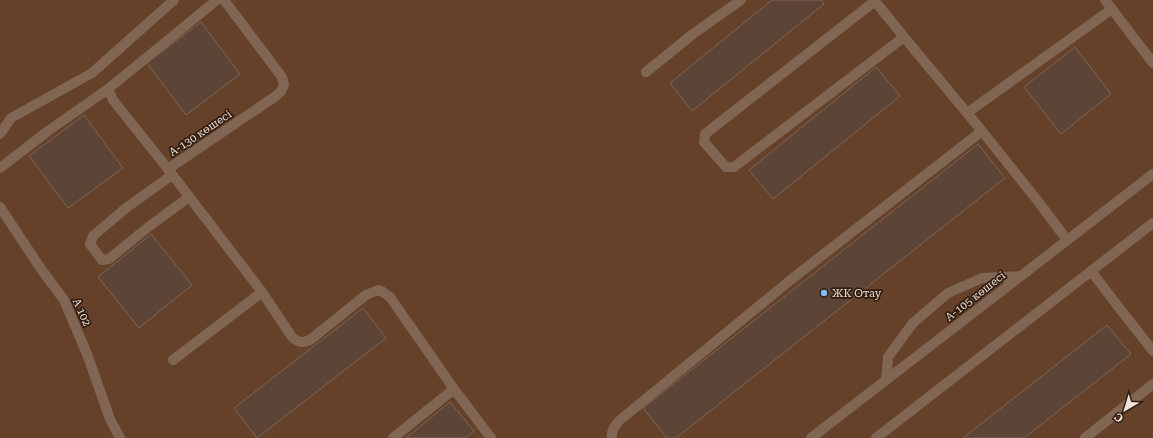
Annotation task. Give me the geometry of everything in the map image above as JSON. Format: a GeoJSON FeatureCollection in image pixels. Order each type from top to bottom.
{"type":"FeatureCollection","features":[{"type":"Feature","properties":{"kind":"street"},"geometry":{"type":"LineString","coordinates":[[0,134],[11,118],[92,73],[174,0]]}},
{"type":"Feature","properties":{"kind":"street"},"geometry":{"type":"LineString","coordinates":[[0,168],[48,131],[108,89],[216,0]]}},
{"type":"Feature","properties":{"kind":"street","name":"А-130 көшесі"},"geometry":{"type":"LineString","coordinates":[[170,172],[276,96],[284,85],[282,77],[224,0]]}},
{"type":"Feature","properties":{"kind":"street"},"geometry":{"type":"LineString","coordinates":[[646,72],[693,34],[741,0]]}},
{"type":"Feature","properties":{"kind":"street"},"geometry":{"type":"LineString","coordinates":[[1105,0],[1153,63]]}},
{"type":"Feature","properties":{"kind":"street"},"geometry":{"type":"LineString","coordinates":[[904,37],[734,168],[726,167],[704,142],[705,134],[875,1],[982,131],[1067,240]]}},
{"type":"Feature","properties":{"kind":"street"},"geometry":{"type":"LineString","coordinates":[[967,113],[1112,9]]}},
{"type":"Feature","properties":{"kind":"street"},"geometry":{"type":"LineString","coordinates":[[108,89],[113,100],[262,292],[292,337],[298,342],[310,340],[366,296],[378,290],[383,292],[390,297],[454,389],[491,438]]}},
{"type":"Feature","properties":{"kind":"street"},"geometry":{"type":"LineString","coordinates":[[612,438],[611,432],[620,420],[793,278],[982,131]]}},
{"type":"Feature","properties":{"kind":"street"},"geometry":{"type":"LineString","coordinates":[[170,172],[93,236],[90,244],[102,260],[109,259],[147,228],[189,197]]}},
{"type":"Feature","properties":{"kind":"street","name":"А-105 көшесі"},"geometry":{"type":"LineString","coordinates":[[811,438],[1153,174]]}},
{"type":"Feature","properties":{"kind":"street","name":"А 102"},"geometry":{"type":"LineString","coordinates":[[0,207],[40,269],[64,300],[87,354],[110,419],[120,438]]}},
{"type":"Feature","properties":{"kind":"street"},"geometry":{"type":"LineString","coordinates":[[876,438],[1153,223]]}},
{"type":"Feature","properties":{"kind":"street"},"geometry":{"type":"LineString","coordinates":[[1091,271],[1153,350]]}},
{"type":"Feature","properties":{"kind":"street"},"geometry":{"type":"LineString","coordinates":[[886,380],[888,357],[913,323],[948,293],[982,278],[1021,276]]}},
{"type":"Feature","properties":{"kind":"street"},"geometry":{"type":"LineString","coordinates":[[173,360],[262,292]]}},
{"type":"Feature","properties":{"kind":"street"},"geometry":{"type":"LineString","coordinates":[[1085,438],[1153,384]]}},
{"type":"Feature","properties":{"kind":"street"},"geometry":{"type":"LineString","coordinates":[[392,438],[454,389]]}},
{"type":"Feature","properties":{"kind":"shaded area"},"geometry":{"type":"Polygon","coordinates":[[[0,0],[1153,0],[1153,438],[0,438],[0,0]]]}},
{"type":"Feature","properties":{"kind":"building"},"geometry":{"type":"Polygon","coordinates":[[[772,0],[821,0],[824,4],[692,111],[670,83],[772,0]]]}},
{"type":"Feature","properties":{"kind":"building"},"geometry":{"type":"Polygon","coordinates":[[[201,22],[240,74],[186,115],[147,63],[201,22]]]}},
{"type":"Feature","properties":{"kind":"building"},"geometry":{"type":"Polygon","coordinates":[[[1075,47],[1111,94],[1061,134],[1024,87],[1075,47]]]}},
{"type":"Feature","properties":{"kind":"building"},"geometry":{"type":"Polygon","coordinates":[[[876,67],[900,96],[773,199],[749,170],[876,67]]]}},
{"type":"Feature","properties":{"kind":"building"},"geometry":{"type":"Polygon","coordinates":[[[84,115],[123,168],[68,208],[29,156],[84,115]]]}},
{"type":"Feature","properties":{"kind":"building","name":"ЖК Отау"},"geometry":{"type":"Polygon","coordinates":[[[978,144],[1005,178],[676,438],[667,438],[643,408],[978,144]]]}},
{"type":"Feature","properties":{"kind":"building"},"geometry":{"type":"Polygon","coordinates":[[[151,234],[192,285],[139,328],[98,277],[151,234]]]}},
{"type":"Feature","properties":{"kind":"building"},"geometry":{"type":"Polygon","coordinates":[[[363,308],[386,338],[257,438],[234,408],[363,308]]]}},
{"type":"Feature","properties":{"kind":"building"},"geometry":{"type":"Polygon","coordinates":[[[1107,325],[1131,354],[1024,438],[963,438],[1107,325]]]}},
{"type":"Feature","properties":{"kind":"building"},"geometry":{"type":"Polygon","coordinates":[[[450,402],[474,431],[466,438],[406,438],[450,402]]]}},
{"type":"Feature","properties":{"kind":"place","name":"ЖК Отау"},"geometry":{"type":"Point","coordinates":[824,293]}}]}
